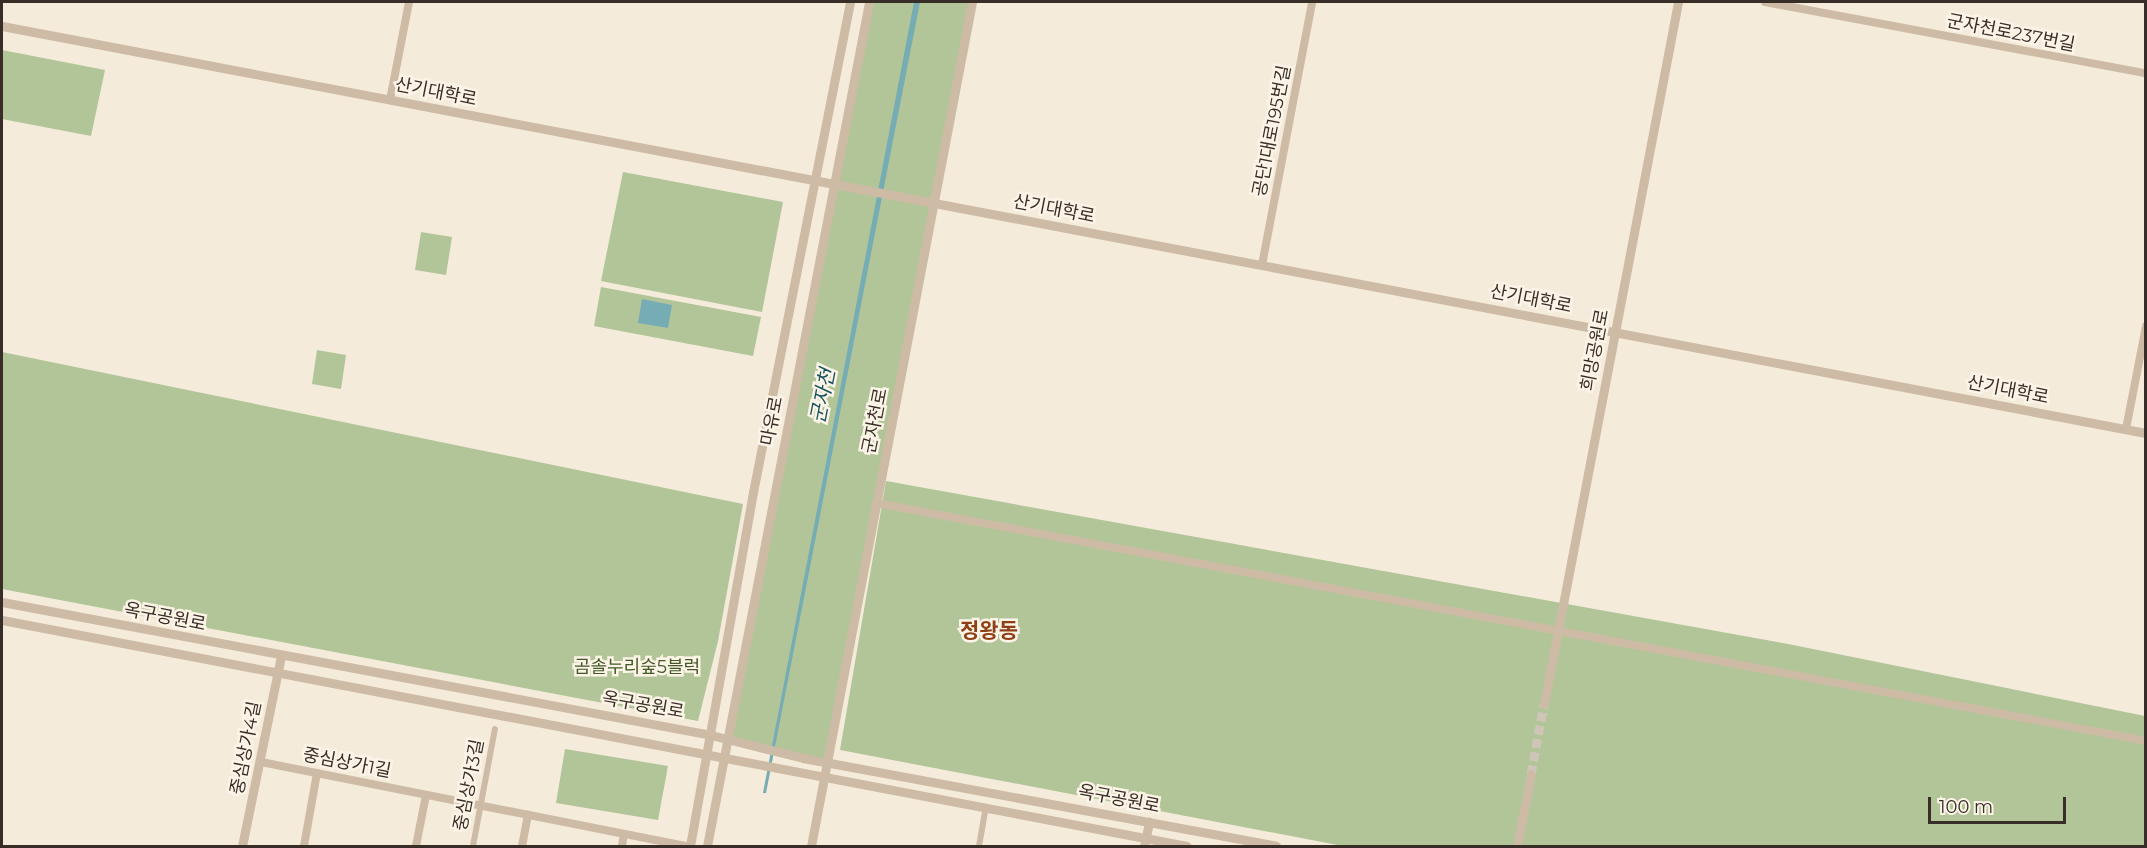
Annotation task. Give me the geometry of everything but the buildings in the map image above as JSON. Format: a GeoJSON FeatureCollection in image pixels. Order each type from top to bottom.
{"type":"FeatureCollection","features":[{"type":"Feature","properties":{"kind":"street"},"geometry":{"type":"LineString","coordinates":[[390,100],[409,2]]}},
{"type":"Feature","properties":{"kind":"street","name":"마유로"},"geometry":{"type":"LineString","coordinates":[[689,846],[708,753],[753,492],[850,2]]}},
{"type":"Feature","properties":{"kind":"street","name":"마유로"},"geometry":{"type":"LineString","coordinates":[[707,846],[870,2]]}},
{"type":"Feature","properties":{"kind":"street","name":"군자천로"},"geometry":{"type":"LineString","coordinates":[[811,846],[972,2]]}},
{"type":"Feature","properties":{"kind":"street","name":"공단1대로195번길"},"geometry":{"type":"LineString","coordinates":[[1262,265],[1312,2]]}},
{"type":"Feature","properties":{"kind":"street","name":"희망공원로"},"geometry":{"type":"LineString","coordinates":[[1544,704],[1678,2]]}},
{"type":"Feature","properties":{"kind":"street","name":"군자천로237번길"},"geometry":{"type":"LineString","coordinates":[[1766,2],[2145,73]]}},
{"type":"Feature","properties":{"kind":"street","name":"산기대학로"},"geometry":{"type":"LineString","coordinates":[[2,26],[2145,433]]}},
{"type":"Feature","properties":{"kind":"street"},"geometry":{"type":"LineString","coordinates":[[2126,429],[2145,326]]}},
{"type":"Feature","properties":{"kind":"street"},"geometry":{"type":"LineString","coordinates":[[876,503],[2145,741]]}},
{"type":"Feature","properties":{"kind":"street","name":"옥구공원로"},"geometry":{"type":"LineString","coordinates":[[2,602],[711,735],[803,758],[827,760],[1276,846]]}},
{"type":"Feature","properties":{"kind":"street","name":"옥구공원로"},"geometry":{"type":"LineString","coordinates":[[2,620],[726,756],[986,807],[1145,842],[1187,846]]}},
{"type":"Feature","properties":{"kind":"street","name":"중심상가4길"},"geometry":{"type":"LineString","coordinates":[[242,846],[281,656]]}},
{"type":"Feature","properties":{"kind":"street","name":"중심상가3길"},"geometry":{"type":"LineString","coordinates":[[473,846],[495,729]]}},
{"type":"Feature","properties":{"kind":"street","name":"중심상가1길"},"geometry":{"type":"LineString","coordinates":[[261,762],[689,846]]}},
{"type":"Feature","properties":{"kind":"street"},"geometry":{"type":"LineString","coordinates":[[304,846],[317,773]]}},
{"type":"Feature","properties":{"kind":"street"},"geometry":{"type":"LineString","coordinates":[[1517,846],[1531,774]]}},
{"type":"Feature","properties":{"kind":"street"},"geometry":{"type":"LineString","coordinates":[[416,846],[426,795]]}},
{"type":"Feature","properties":{"kind":"street"},"geometry":{"type":"LineString","coordinates":[[979,846],[986,807]]}},
{"type":"Feature","properties":{"kind":"street"},"geometry":{"type":"LineString","coordinates":[[522,846],[528,815]]}},
{"type":"Feature","properties":{"kind":"street"},"geometry":{"type":"LineString","coordinates":[[1145,842],[1149,822]]}},
{"type":"Feature","properties":{"kind":"street"},"geometry":{"type":"LineString","coordinates":[[622,846],[624,834]]}},
{"type":"Feature","properties":{"kind":"green space"},"geometry":{"type":"Polygon","coordinates":[[[870,2],[972,2],[827,760],[729,739],[870,2]]]}},
{"type":"Feature","properties":{"kind":"green space"},"geometry":{"type":"Polygon","coordinates":[[[2,50],[105,70],[91,136],[2,119],[2,50]]]}},
{"type":"Feature","properties":{"kind":"green space"},"geometry":{"type":"Polygon","coordinates":[[[623,172],[783,202],[762,312],[601,281],[623,172]]]}},
{"type":"Feature","properties":{"kind":"green space"},"geometry":{"type":"Polygon","coordinates":[[[421,232],[452,237],[446,275],[415,270],[421,232]]]}},
{"type":"Feature","properties":{"kind":"green space"},"geometry":{"type":"Polygon","coordinates":[[[601,287],[761,317],[753,356],[594,326],[601,287]]]}},
{"type":"Feature","properties":{"kind":"green space"},"geometry":{"type":"Polygon","coordinates":[[[317,350],[346,355],[341,389],[312,384],[317,350]]]}},
{"type":"Feature","properties":{"kind":"green space","name":"곰솔누리숲5블럭"},"geometry":{"type":"Polygon","coordinates":[[[2,352],[743,504],[718,641],[698,721],[2,589],[2,352]]]}},
{"type":"Feature","properties":{"kind":"green space"},"geometry":{"type":"Polygon","coordinates":[[[886,481],[1788,644],[2145,716],[2145,846],[1343,846],[840,750],[886,481]]]}},
{"type":"Feature","properties":{"kind":"green space"},"geometry":{"type":"Polygon","coordinates":[[[565,749],[668,766],[658,820],[556,803],[565,749]]]}},
{"type":"Feature","properties":{"kind":"water"},"geometry":{"type":"Polygon","coordinates":[[[914,2],[920,2],[766,793],[763,793],[914,2]]]}},
{"type":"Feature","properties":{"kind":"water"},"geometry":{"type":"Polygon","coordinates":[[[642,299],[672,305],[668,328],[638,323],[642,299]]]}},
{"type":"Feature","properties":{"kind":"tunnel"},"geometry":{"type":"LineString","coordinates":[[1531,774],[1544,704]]}},
{"type":"Feature","properties":{"kind":"district","name":"정왕동"},"geometry":{"type":"Point","coordinates":[989,631]}},
{"type":"Feature","properties":{"kind":"water label","name":"군자천"},"geometry":{"type":"Point","coordinates":[823,396]}}]}
